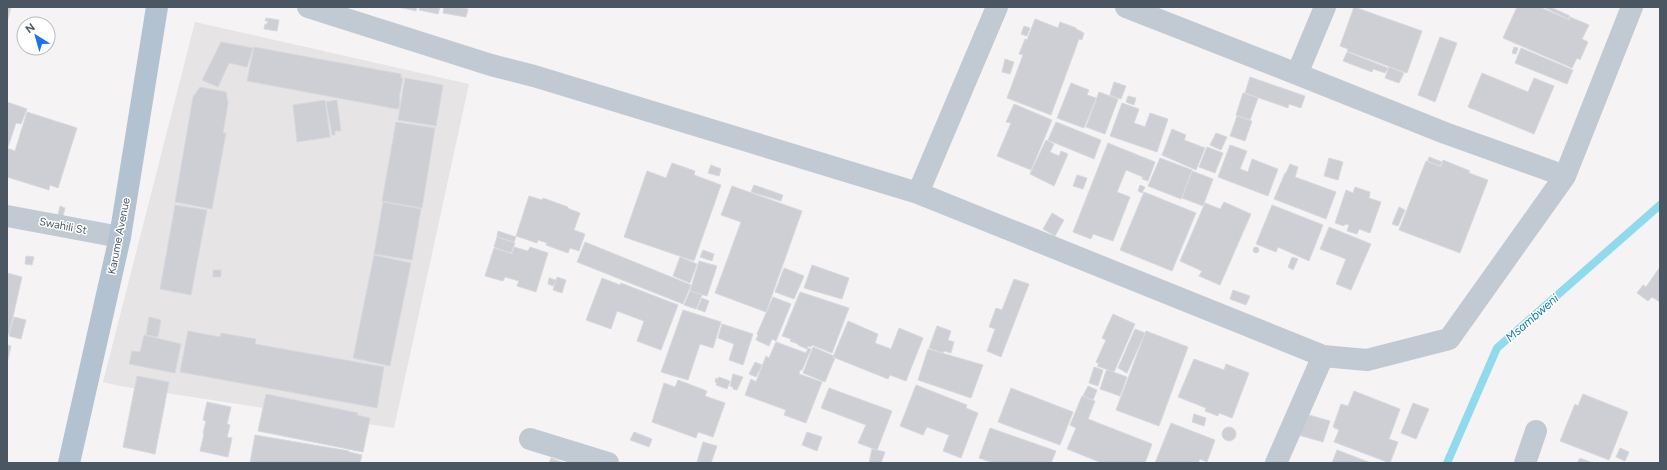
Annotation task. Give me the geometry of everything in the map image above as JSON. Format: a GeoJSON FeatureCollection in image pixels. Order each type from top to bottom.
{"type":"FeatureCollection","features":[{"type":"Feature","properties":{"kind":"main road","name":"Karume Avenue"},"geometry":{"type":"LineString","coordinates":[[69,463],[120,237],[157,7]]}},
{"type":"Feature","properties":{"kind":"street"},"geometry":{"type":"LineString","coordinates":[[308,7],[491,65],[534,76],[918,193],[1323,356],[1367,360],[1449,339],[1565,176],[1632,7]]}},
{"type":"Feature","properties":{"kind":"street"},"geometry":{"type":"LineString","coordinates":[[918,193],[997,7]]}},
{"type":"Feature","properties":{"kind":"street"},"geometry":{"type":"LineString","coordinates":[[1126,7],[1445,133],[1565,176]]}},
{"type":"Feature","properties":{"kind":"street"},"geometry":{"type":"LineString","coordinates":[[1297,74],[1325,7]]}},
{"type":"Feature","properties":{"kind":"street","name":"Swahili St"},"geometry":{"type":"LineString","coordinates":[[7,216],[120,237]]}},
{"type":"Feature","properties":{"kind":"street"},"geometry":{"type":"LineString","coordinates":[[1276,463],[1323,356]]}},
{"type":"Feature","properties":{"kind":"street"},"geometry":{"type":"LineString","coordinates":[[1525,463],[1536,431]]}},
{"type":"Feature","properties":{"kind":"street"},"geometry":{"type":"LineString","coordinates":[[530,439],[608,463]]}},
{"type":"Feature","properties":{"kind":"shaded area"},"geometry":{"type":"Polygon","coordinates":[[[195,22],[469,84],[394,428],[120,386],[103,382],[195,22]]]}},
{"type":"Feature","properties":{"kind":"building"},"geometry":{"type":"Polygon","coordinates":[[[7,7],[11,7],[7,23],[7,7]]]}},
{"type":"Feature","properties":{"kind":"building"},"geometry":{"type":"Polygon","coordinates":[[[398,7],[417,7],[416,11],[398,7]]]}},
{"type":"Feature","properties":{"kind":"building"},"geometry":{"type":"Polygon","coordinates":[[[420,7],[440,7],[438,14],[419,10],[420,7]]]}},
{"type":"Feature","properties":{"kind":"building"},"geometry":{"type":"Polygon","coordinates":[[[444,7],[468,9],[466,17],[443,13],[444,7]]]}},
{"type":"Feature","properties":{"kind":"building"},"geometry":{"type":"Polygon","coordinates":[[[1354,7],[1422,31],[1407,73],[1347,51],[1348,49],[1340,46],[1354,7]]]}},
{"type":"Feature","properties":{"kind":"building"},"geometry":{"type":"Polygon","coordinates":[[[1517,7],[1542,7],[1569,20],[1570,17],[1589,25],[1582,39],[1588,42],[1580,60],[1577,58],[1572,68],[1503,38],[1517,7]]]}},
{"type":"Feature","properties":{"kind":"building"},"geometry":{"type":"Polygon","coordinates":[[[1544,7],[1550,7],[1570,16],[1568,19],[1544,7]]]}},
{"type":"Feature","properties":{"kind":"building"},"geometry":{"type":"Polygon","coordinates":[[[266,18],[279,20],[277,31],[264,29],[265,24],[267,24],[268,21],[265,21],[266,18]]]}},
{"type":"Feature","properties":{"kind":"building"},"geometry":{"type":"Polygon","coordinates":[[[1035,19],[1058,28],[1060,22],[1076,28],[1084,33],[1082,40],[1079,39],[1051,115],[1007,98],[1023,55],[1019,54],[1025,39],[1027,40],[1035,19]]]}},
{"type":"Feature","properties":{"kind":"building"},"geometry":{"type":"Polygon","coordinates":[[[1024,26],[1030,28],[1027,36],[1021,34],[1024,26]]]}},
{"type":"Feature","properties":{"kind":"building"},"geometry":{"type":"Polygon","coordinates":[[[1440,37],[1457,43],[1435,102],[1418,95],[1440,37]]]}},
{"type":"Feature","properties":{"kind":"building"},"geometry":{"type":"Polygon","coordinates":[[[221,42],[253,48],[247,67],[229,63],[218,87],[202,80],[221,42]]]}},
{"type":"Feature","properties":{"kind":"building"},"geometry":{"type":"Polygon","coordinates":[[[254,47],[401,74],[401,78],[403,78],[399,98],[399,108],[397,109],[247,81],[254,47]]]}},
{"type":"Feature","properties":{"kind":"building"},"geometry":{"type":"Polygon","coordinates":[[[1514,47],[1518,48],[1516,54],[1512,53],[1514,47]]]}},
{"type":"Feature","properties":{"kind":"building"},"geometry":{"type":"Polygon","coordinates":[[[1521,48],[1573,70],[1567,84],[1515,63],[1521,48]]]}},
{"type":"Feature","properties":{"kind":"building"},"geometry":{"type":"Polygon","coordinates":[[[1347,52],[1388,68],[1385,73],[1373,69],[1372,72],[1343,61],[1347,52]]]}},
{"type":"Feature","properties":{"kind":"building"},"geometry":{"type":"Polygon","coordinates":[[[1005,59],[1014,62],[1010,74],[1002,72],[1005,59]]]}},
{"type":"Feature","properties":{"kind":"building"},"geometry":{"type":"Polygon","coordinates":[[[1389,67],[1404,73],[1399,83],[1385,78],[1389,67]]]}},
{"type":"Feature","properties":{"kind":"building"},"geometry":{"type":"Polygon","coordinates":[[[1482,73],[1528,92],[1534,78],[1554,86],[1534,134],[1468,107],[1482,73]]]}},
{"type":"Feature","properties":{"kind":"building"},"geometry":{"type":"Polygon","coordinates":[[[1250,77],[1305,96],[1301,108],[1289,104],[1288,108],[1245,93],[1250,77]]]}},
{"type":"Feature","properties":{"kind":"building"},"geometry":{"type":"Polygon","coordinates":[[[405,78],[443,85],[436,126],[398,120],[405,78]]]}},
{"type":"Feature","properties":{"kind":"building"},"geometry":{"type":"Polygon","coordinates":[[[1114,82],[1126,86],[1121,99],[1110,95],[1114,82]]]}},
{"type":"Feature","properties":{"kind":"building"},"geometry":{"type":"Polygon","coordinates":[[[1071,83],[1089,90],[1087,95],[1096,98],[1084,128],[1057,118],[1071,83]]]}},
{"type":"Feature","properties":{"kind":"building"},"geometry":{"type":"Polygon","coordinates":[[[200,87],[226,92],[228,103],[223,133],[226,133],[212,209],[175,202],[193,97],[200,87]]]}},
{"type":"Feature","properties":{"kind":"building"},"geometry":{"type":"Polygon","coordinates":[[[1099,92],[1118,99],[1105,134],[1086,127],[1099,92]]]}},
{"type":"Feature","properties":{"kind":"building"},"geometry":{"type":"Polygon","coordinates":[[[1243,93],[1258,98],[1250,120],[1236,115],[1243,93]]]}},
{"type":"Feature","properties":{"kind":"building"},"geometry":{"type":"Polygon","coordinates":[[[1128,96],[1136,98],[1134,105],[1126,102],[1128,96]]]}},
{"type":"Feature","properties":{"kind":"building"},"geometry":{"type":"Polygon","coordinates":[[[325,100],[330,137],[297,142],[293,105],[325,100]]]}},
{"type":"Feature","properties":{"kind":"building"},"geometry":{"type":"Polygon","coordinates":[[[337,100],[341,131],[335,131],[335,135],[332,135],[326,102],[337,100]]]}},
{"type":"Feature","properties":{"kind":"building"},"geometry":{"type":"Polygon","coordinates":[[[7,102],[27,109],[21,124],[16,123],[8,147],[7,102]]]}},
{"type":"Feature","properties":{"kind":"building"},"geometry":{"type":"Polygon","coordinates":[[[1122,103],[1139,109],[1134,123],[1145,127],[1150,113],[1168,119],[1157,152],[1110,136],[1122,103]]]}},
{"type":"Feature","properties":{"kind":"building"},"geometry":{"type":"Polygon","coordinates":[[[1014,104],[1052,120],[1031,170],[997,156],[1011,123],[1006,122],[1014,104]]]}},
{"type":"Feature","properties":{"kind":"building"},"geometry":{"type":"Polygon","coordinates":[[[27,112],[77,128],[58,188],[50,185],[49,190],[7,177],[7,148],[15,151],[27,112]]]}},
{"type":"Feature","properties":{"kind":"building"},"geometry":{"type":"Polygon","coordinates":[[[1237,116],[1252,121],[1245,141],[1230,136],[1237,116]]]}},
{"type":"Feature","properties":{"kind":"building"},"geometry":{"type":"Polygon","coordinates":[[[396,122],[435,128],[422,208],[382,201],[396,122]]]}},
{"type":"Feature","properties":{"kind":"building"},"geometry":{"type":"Polygon","coordinates":[[[1056,122],[1101,140],[1094,159],[1048,140],[1056,122]]]}},
{"type":"Feature","properties":{"kind":"building"},"geometry":{"type":"Polygon","coordinates":[[[1172,129],[1186,135],[1184,140],[1205,148],[1196,170],[1162,155],[1172,129]]]}},
{"type":"Feature","properties":{"kind":"building"},"geometry":{"type":"Polygon","coordinates":[[[1216,133],[1227,137],[1221,150],[1210,145],[1216,133]]]}},
{"type":"Feature","properties":{"kind":"building"},"geometry":{"type":"Polygon","coordinates":[[[1046,140],[1054,144],[1050,152],[1059,156],[1061,151],[1068,154],[1054,186],[1030,174],[1046,140]]]}},
{"type":"Feature","properties":{"kind":"building"},"geometry":{"type":"Polygon","coordinates":[[[1108,143],[1155,162],[1148,181],[1142,179],[1143,177],[1126,170],[1117,192],[1130,197],[1113,241],[1093,234],[1091,239],[1073,232],[1108,143]]]}},
{"type":"Feature","properties":{"kind":"building"},"geometry":{"type":"Polygon","coordinates":[[[1230,145],[1247,151],[1240,169],[1248,172],[1252,159],[1278,169],[1268,196],[1218,177],[1230,145]]]}},
{"type":"Feature","properties":{"kind":"building"},"geometry":{"type":"Polygon","coordinates":[[[1207,147],[1223,153],[1215,173],[1199,167],[1207,147]]]}},
{"type":"Feature","properties":{"kind":"building"},"geometry":{"type":"Polygon","coordinates":[[[1429,157],[1442,162],[1440,166],[1428,161],[1429,157]]]}},
{"type":"Feature","properties":{"kind":"building"},"geometry":{"type":"Polygon","coordinates":[[[1160,158],[1192,170],[1181,199],[1148,186],[1160,158]]]}},
{"type":"Feature","properties":{"kind":"building"},"geometry":{"type":"Polygon","coordinates":[[[1329,158],[1343,162],[1338,180],[1324,176],[1329,158]]]}},
{"type":"Feature","properties":{"kind":"building"},"geometry":{"type":"Polygon","coordinates":[[[1443,160],[1470,171],[1469,173],[1488,180],[1460,253],[1399,230],[1426,161],[1441,167],[1443,160]]]}},
{"type":"Feature","properties":{"kind":"building"},"geometry":{"type":"Polygon","coordinates":[[[672,163],[695,171],[694,175],[721,185],[694,261],[624,237],[647,171],[666,178],[672,163]]]}},
{"type":"Feature","properties":{"kind":"building"},"geometry":{"type":"Polygon","coordinates":[[[1290,164],[1298,167],[1295,177],[1336,192],[1326,219],[1274,199],[1290,164]]]}},
{"type":"Feature","properties":{"kind":"building"},"geometry":{"type":"Polygon","coordinates":[[[711,165],[721,169],[719,176],[708,173],[711,165]]]}},
{"type":"Feature","properties":{"kind":"building"},"geometry":{"type":"Polygon","coordinates":[[[1192,171],[1213,179],[1203,206],[1182,198],[1192,171]]]}},
{"type":"Feature","properties":{"kind":"building"},"geometry":{"type":"Polygon","coordinates":[[[1077,175],[1087,178],[1083,189],[1073,186],[1077,175]]]}},
{"type":"Feature","properties":{"kind":"building"},"geometry":{"type":"Polygon","coordinates":[[[754,185],[783,195],[781,201],[751,192],[754,185]]]}},
{"type":"Feature","properties":{"kind":"building"},"geometry":{"type":"Polygon","coordinates":[[[1140,185],[1145,187],[1142,193],[1138,191],[1140,185]]]}},
{"type":"Feature","properties":{"kind":"building"},"geometry":{"type":"Polygon","coordinates":[[[732,186],[802,211],[766,312],[715,293],[741,222],[721,215],[732,186]]]}},
{"type":"Feature","properties":{"kind":"building"},"geometry":{"type":"Polygon","coordinates":[[[1355,187],[1370,192],[1369,198],[1381,202],[1370,233],[1359,229],[1357,234],[1347,231],[1349,225],[1345,224],[1344,226],[1335,223],[1346,190],[1353,193],[1355,187]]]}},
{"type":"Feature","properties":{"kind":"building"},"geometry":{"type":"Polygon","coordinates":[[[1144,192],[1196,213],[1172,271],[1120,250],[1144,192]]]}},
{"type":"Feature","properties":{"kind":"building"},"geometry":{"type":"Polygon","coordinates":[[[529,196],[542,200],[543,198],[580,213],[574,230],[585,234],[579,251],[570,248],[568,253],[546,245],[547,243],[538,240],[537,243],[516,236],[529,196]]]}},
{"type":"Feature","properties":{"kind":"building"},"geometry":{"type":"Polygon","coordinates":[[[383,202],[421,209],[412,260],[374,254],[383,202]]]}},
{"type":"Feature","properties":{"kind":"building"},"geometry":{"type":"Polygon","coordinates":[[[1224,202],[1251,214],[1220,285],[1199,276],[1202,271],[1180,261],[1205,203],[1220,209],[1224,202]]]}},
{"type":"Feature","properties":{"kind":"building"},"geometry":{"type":"Polygon","coordinates":[[[175,205],[207,210],[191,295],[160,289],[175,205]]]}},
{"type":"Feature","properties":{"kind":"building"},"geometry":{"type":"Polygon","coordinates":[[[1272,205],[1323,225],[1309,261],[1278,247],[1276,252],[1256,244],[1272,205]]]}},
{"type":"Feature","properties":{"kind":"building"},"geometry":{"type":"Polygon","coordinates":[[[60,206],[65,208],[63,216],[58,215],[60,206]]]}},
{"type":"Feature","properties":{"kind":"building"},"geometry":{"type":"Polygon","coordinates":[[[1399,207],[1405,210],[1398,226],[1392,224],[1399,207]]]}},
{"type":"Feature","properties":{"kind":"building"},"geometry":{"type":"Polygon","coordinates":[[[1052,213],[1064,220],[1055,236],[1043,229],[1052,213]]]}},
{"type":"Feature","properties":{"kind":"building"},"geometry":{"type":"Polygon","coordinates":[[[1329,227],[1371,244],[1351,290],[1336,284],[1346,259],[1320,249],[1329,227]]]}},
{"type":"Feature","properties":{"kind":"building"},"geometry":{"type":"Polygon","coordinates":[[[498,231],[516,237],[514,242],[497,237],[498,231]]]}},
{"type":"Feature","properties":{"kind":"building"},"geometry":{"type":"Polygon","coordinates":[[[497,237],[515,243],[511,253],[494,247],[497,237]]]}},
{"type":"Feature","properties":{"kind":"building"},"geometry":{"type":"Polygon","coordinates":[[[585,242],[691,285],[683,304],[577,262],[585,242]]]}},
{"type":"Feature","properties":{"kind":"building"},"geometry":{"type":"Polygon","coordinates":[[[514,247],[528,251],[530,247],[548,253],[536,292],[517,286],[519,281],[505,277],[503,281],[485,276],[494,248],[512,254],[514,247]]]}},
{"type":"Feature","properties":{"kind":"building"},"geometry":{"type":"Polygon","coordinates":[[[1256,247],[1259,250],[1256,253],[1253,250],[1256,247]]]}},
{"type":"Feature","properties":{"kind":"building"},"geometry":{"type":"Polygon","coordinates":[[[703,250],[714,254],[712,261],[700,257],[703,250]]]}},
{"type":"Feature","properties":{"kind":"building"},"geometry":{"type":"Polygon","coordinates":[[[374,255],[411,263],[390,366],[353,358],[374,255]]]}},
{"type":"Feature","properties":{"kind":"building"},"geometry":{"type":"Polygon","coordinates":[[[26,256],[34,257],[32,265],[25,264],[26,256]]]}},
{"type":"Feature","properties":{"kind":"building"},"geometry":{"type":"Polygon","coordinates":[[[680,257],[697,264],[690,283],[673,276],[680,257]]]}},
{"type":"Feature","properties":{"kind":"building"},"geometry":{"type":"Polygon","coordinates":[[[1292,257],[1298,259],[1293,270],[1288,267],[1292,257]]]}},
{"type":"Feature","properties":{"kind":"building"},"geometry":{"type":"Polygon","coordinates":[[[699,261],[717,266],[707,296],[690,291],[699,261]]]}},
{"type":"Feature","properties":{"kind":"building"},"geometry":{"type":"Polygon","coordinates":[[[812,265],[849,278],[842,299],[804,288],[812,265]]]}},
{"type":"Feature","properties":{"kind":"building"},"geometry":{"type":"Polygon","coordinates":[[[1660,267],[1660,302],[1652,297],[1648,301],[1637,293],[1643,285],[1646,287],[1660,267]]]}},
{"type":"Feature","properties":{"kind":"building"},"geometry":{"type":"Polygon","coordinates":[[[784,268],[804,276],[794,299],[775,292],[784,268]]]}},
{"type":"Feature","properties":{"kind":"building"},"geometry":{"type":"Polygon","coordinates":[[[213,270],[221,270],[221,277],[213,277],[213,270]]]}},
{"type":"Feature","properties":{"kind":"building"},"geometry":{"type":"Polygon","coordinates":[[[7,273],[22,277],[9,334],[7,333],[7,273]]]}},
{"type":"Feature","properties":{"kind":"building"},"geometry":{"type":"Polygon","coordinates":[[[557,277],[566,280],[562,293],[553,290],[557,277]]]}},
{"type":"Feature","properties":{"kind":"building"},"geometry":{"type":"Polygon","coordinates":[[[549,278],[556,280],[553,286],[548,284],[549,278]]]}},
{"type":"Feature","properties":{"kind":"building"},"geometry":{"type":"Polygon","coordinates":[[[602,278],[620,285],[621,283],[678,305],[661,350],[637,341],[644,321],[617,311],[611,329],[586,320],[602,278]]]}},
{"type":"Feature","properties":{"kind":"building"},"geometry":{"type":"Polygon","coordinates":[[[1014,279],[1029,284],[1001,357],[987,351],[995,329],[989,327],[996,308],[1002,310],[1014,279]]]}},
{"type":"Feature","properties":{"kind":"building"},"geometry":{"type":"Polygon","coordinates":[[[1233,290],[1250,296],[1246,305],[1230,299],[1233,290]]]}},
{"type":"Feature","properties":{"kind":"building"},"geometry":{"type":"Polygon","coordinates":[[[690,291],[702,295],[696,309],[684,305],[690,291]]]}},
{"type":"Feature","properties":{"kind":"building"},"geometry":{"type":"Polygon","coordinates":[[[800,292],[849,308],[832,353],[812,345],[811,347],[808,346],[807,349],[790,341],[791,339],[782,336],[800,292]]]}},
{"type":"Feature","properties":{"kind":"building"},"geometry":{"type":"Polygon","coordinates":[[[773,297],[791,304],[776,341],[772,339],[769,346],[756,340],[757,334],[773,297]]]}},
{"type":"Feature","properties":{"kind":"building"},"geometry":{"type":"Polygon","coordinates":[[[702,298],[709,301],[705,312],[697,309],[702,298]]]}},
{"type":"Feature","properties":{"kind":"building"},"geometry":{"type":"Polygon","coordinates":[[[683,310],[721,322],[713,348],[700,344],[688,380],[661,372],[683,310]]]}},
{"type":"Feature","properties":{"kind":"building"},"geometry":{"type":"Polygon","coordinates":[[[1113,314],[1135,324],[1114,372],[1097,366],[1099,364],[1096,362],[1106,340],[1102,338],[1113,314]]]}},
{"type":"Feature","properties":{"kind":"building"},"geometry":{"type":"Polygon","coordinates":[[[14,317],[26,320],[21,339],[9,336],[14,317]]]}},
{"type":"Feature","properties":{"kind":"building"},"geometry":{"type":"Polygon","coordinates":[[[149,317],[161,320],[158,337],[146,335],[149,317]]]}},
{"type":"Feature","properties":{"kind":"building"},"geometry":{"type":"Polygon","coordinates":[[[848,321],[878,334],[875,343],[891,349],[899,328],[923,338],[906,381],[890,375],[888,379],[833,357],[848,321]]]}},
{"type":"Feature","properties":{"kind":"building"},"geometry":{"type":"Polygon","coordinates":[[[722,324],[753,334],[743,365],[729,360],[734,344],[718,338],[722,324]]]}},
{"type":"Feature","properties":{"kind":"building"},"geometry":{"type":"Polygon","coordinates":[[[937,326],[951,331],[948,340],[954,342],[951,353],[944,351],[943,353],[929,348],[937,326]]]}},
{"type":"Feature","properties":{"kind":"building"},"geometry":{"type":"Polygon","coordinates":[[[1135,329],[1145,333],[1127,373],[1118,368],[1135,329]]]}},
{"type":"Feature","properties":{"kind":"building"},"geometry":{"type":"Polygon","coordinates":[[[188,331],[220,337],[221,333],[256,339],[255,344],[384,367],[377,408],[180,372],[188,331]]]}},
{"type":"Feature","properties":{"kind":"building"},"geometry":{"type":"Polygon","coordinates":[[[1146,331],[1188,347],[1159,426],[1116,410],[1146,331]]]}},
{"type":"Feature","properties":{"kind":"building"},"geometry":{"type":"Polygon","coordinates":[[[144,335],[181,344],[175,373],[129,364],[132,351],[140,352],[144,335]]]}},
{"type":"Feature","properties":{"kind":"building"},"geometry":{"type":"Polygon","coordinates":[[[776,342],[806,353],[808,348],[811,349],[799,374],[822,382],[806,423],[784,415],[786,410],[745,395],[751,379],[756,382],[766,356],[769,358],[776,342]]]}},
{"type":"Feature","properties":{"kind":"building"},"geometry":{"type":"Polygon","coordinates":[[[7,345],[11,346],[7,364],[7,345]]]}},
{"type":"Feature","properties":{"kind":"building"},"geometry":{"type":"Polygon","coordinates":[[[813,347],[834,356],[833,357],[835,358],[825,382],[803,373],[813,347]]]}},
{"type":"Feature","properties":{"kind":"building"},"geometry":{"type":"Polygon","coordinates":[[[928,349],[983,365],[971,398],[918,380],[928,349]]]}},
{"type":"Feature","properties":{"kind":"building"},"geometry":{"type":"Polygon","coordinates":[[[1194,359],[1224,370],[1226,364],[1249,373],[1232,418],[1219,413],[1218,416],[1205,411],[1206,408],[1178,397],[1194,359]]]}},
{"type":"Feature","properties":{"kind":"building"},"geometry":{"type":"Polygon","coordinates":[[[755,362],[762,365],[756,377],[749,374],[755,362]]]}},
{"type":"Feature","properties":{"kind":"building"},"geometry":{"type":"Polygon","coordinates":[[[1094,367],[1103,370],[1098,386],[1089,383],[1094,367]]]}},
{"type":"Feature","properties":{"kind":"building"},"geometry":{"type":"Polygon","coordinates":[[[1108,370],[1127,377],[1120,396],[1100,389],[1106,371],[1108,370]]]}},
{"type":"Feature","properties":{"kind":"building"},"geometry":{"type":"Polygon","coordinates":[[[733,374],[743,377],[737,390],[730,386],[733,374]]]}},
{"type":"Feature","properties":{"kind":"building"},"geometry":{"type":"Polygon","coordinates":[[[137,376],[169,382],[155,454],[123,447],[137,376]]]}},
{"type":"Feature","properties":{"kind":"building"},"geometry":{"type":"Polygon","coordinates":[[[719,377],[730,381],[727,389],[716,385],[716,378],[718,379],[719,377]]]}},
{"type":"Feature","properties":{"kind":"building"},"geometry":{"type":"Polygon","coordinates":[[[678,380],[707,391],[705,396],[725,403],[713,437],[698,432],[696,438],[652,422],[664,383],[675,387],[678,380]]]}},
{"type":"Feature","properties":{"kind":"building"},"geometry":{"type":"Polygon","coordinates":[[[916,385],[967,405],[966,408],[978,413],[961,458],[943,451],[949,435],[927,427],[923,435],[900,426],[916,385]]]}},
{"type":"Feature","properties":{"kind":"building"},"geometry":{"type":"Polygon","coordinates":[[[1088,386],[1097,390],[1093,400],[1083,396],[1088,386]]]}},
{"type":"Feature","properties":{"kind":"building"},"geometry":{"type":"Polygon","coordinates":[[[829,388],[892,411],[877,450],[858,443],[866,425],[821,408],[829,388]]]}},
{"type":"Feature","properties":{"kind":"building"},"geometry":{"type":"Polygon","coordinates":[[[1011,388],[1073,412],[1060,445],[998,422],[1011,388]]]}},
{"type":"Feature","properties":{"kind":"building"},"geometry":{"type":"Polygon","coordinates":[[[1354,391],[1400,409],[1389,439],[1398,442],[1390,463],[1334,442],[1339,430],[1333,427],[1341,404],[1348,406],[1354,391]]]}},
{"type":"Feature","properties":{"kind":"building"},"geometry":{"type":"Polygon","coordinates":[[[266,394],[358,413],[357,415],[370,418],[363,452],[258,431],[266,394]]]}},
{"type":"Feature","properties":{"kind":"building"},"geometry":{"type":"Polygon","coordinates":[[[1583,394],[1628,412],[1609,460],[1560,441],[1575,404],[1578,406],[1583,394]]]}},
{"type":"Feature","properties":{"kind":"building"},"geometry":{"type":"Polygon","coordinates":[[[1082,396],[1095,401],[1088,419],[1152,444],[1145,463],[1102,463],[1067,449],[1076,428],[1070,425],[1082,396]]]}},
{"type":"Feature","properties":{"kind":"building"},"geometry":{"type":"Polygon","coordinates":[[[207,402],[231,407],[227,424],[230,425],[227,437],[232,438],[228,457],[200,451],[206,421],[203,420],[207,402]]]}},
{"type":"Feature","properties":{"kind":"building"},"geometry":{"type":"Polygon","coordinates":[[[1413,403],[1429,409],[1416,439],[1401,433],[1413,403]]]}},
{"type":"Feature","properties":{"kind":"building"},"geometry":{"type":"Polygon","coordinates":[[[1302,413],[1330,421],[1323,442],[1295,434],[1302,413]]]}},
{"type":"Feature","properties":{"kind":"building"},"geometry":{"type":"Polygon","coordinates":[[[1194,414],[1206,418],[1204,426],[1192,422],[1194,414]]]}},
{"type":"Feature","properties":{"kind":"building"},"geometry":{"type":"Polygon","coordinates":[[[1171,423],[1215,440],[1207,462],[1200,459],[1198,463],[1155,463],[1171,423]]]}},
{"type":"Feature","properties":{"kind":"building"},"geometry":{"type":"Polygon","coordinates":[[[1229,427],[1234,429],[1236,434],[1234,439],[1229,441],[1224,439],[1222,434],[1224,429],[1229,427]]]}},
{"type":"Feature","properties":{"kind":"building"},"geometry":{"type":"Polygon","coordinates":[[[990,428],[1056,451],[1051,463],[993,463],[979,458],[990,428]]]}},
{"type":"Feature","properties":{"kind":"building"},"geometry":{"type":"Polygon","coordinates":[[[634,432],[652,439],[649,447],[630,440],[634,432]]]}},
{"type":"Feature","properties":{"kind":"building"},"geometry":{"type":"Polygon","coordinates":[[[807,432],[822,437],[817,451],[802,445],[807,432]]]}},
{"type":"Feature","properties":{"kind":"building"},"geometry":{"type":"Polygon","coordinates":[[[255,435],[349,451],[362,455],[360,463],[250,463],[255,435]]]}},
{"type":"Feature","properties":{"kind":"building"},"geometry":{"type":"Polygon","coordinates":[[[703,442],[717,446],[711,463],[697,462],[703,442]]]}},
{"type":"Feature","properties":{"kind":"building"},"geometry":{"type":"Polygon","coordinates":[[[1620,448],[1629,452],[1625,461],[1616,457],[1620,448]]]}},
{"type":"Feature","properties":{"kind":"building"},"geometry":{"type":"Polygon","coordinates":[[[872,449],[885,452],[881,463],[869,463],[872,449]]]}},
{"type":"Feature","properties":{"kind":"building"},"geometry":{"type":"Polygon","coordinates":[[[1337,450],[1371,463],[1332,463],[1337,450]]]}},
{"type":"Feature","properties":{"kind":"building"},"geometry":{"type":"Polygon","coordinates":[[[551,458],[564,463],[549,463],[551,458]]]}},
{"type":"Feature","properties":{"kind":"building"},"geometry":{"type":"Polygon","coordinates":[[[1580,458],[1593,463],[1577,463],[1580,458]]]}},
{"type":"Feature","properties":{"kind":"waterway","name":"Msambweni"},"geometry":{"type":"LineString","coordinates":[[1447,463],[1497,348],[1660,205]]}}]}
